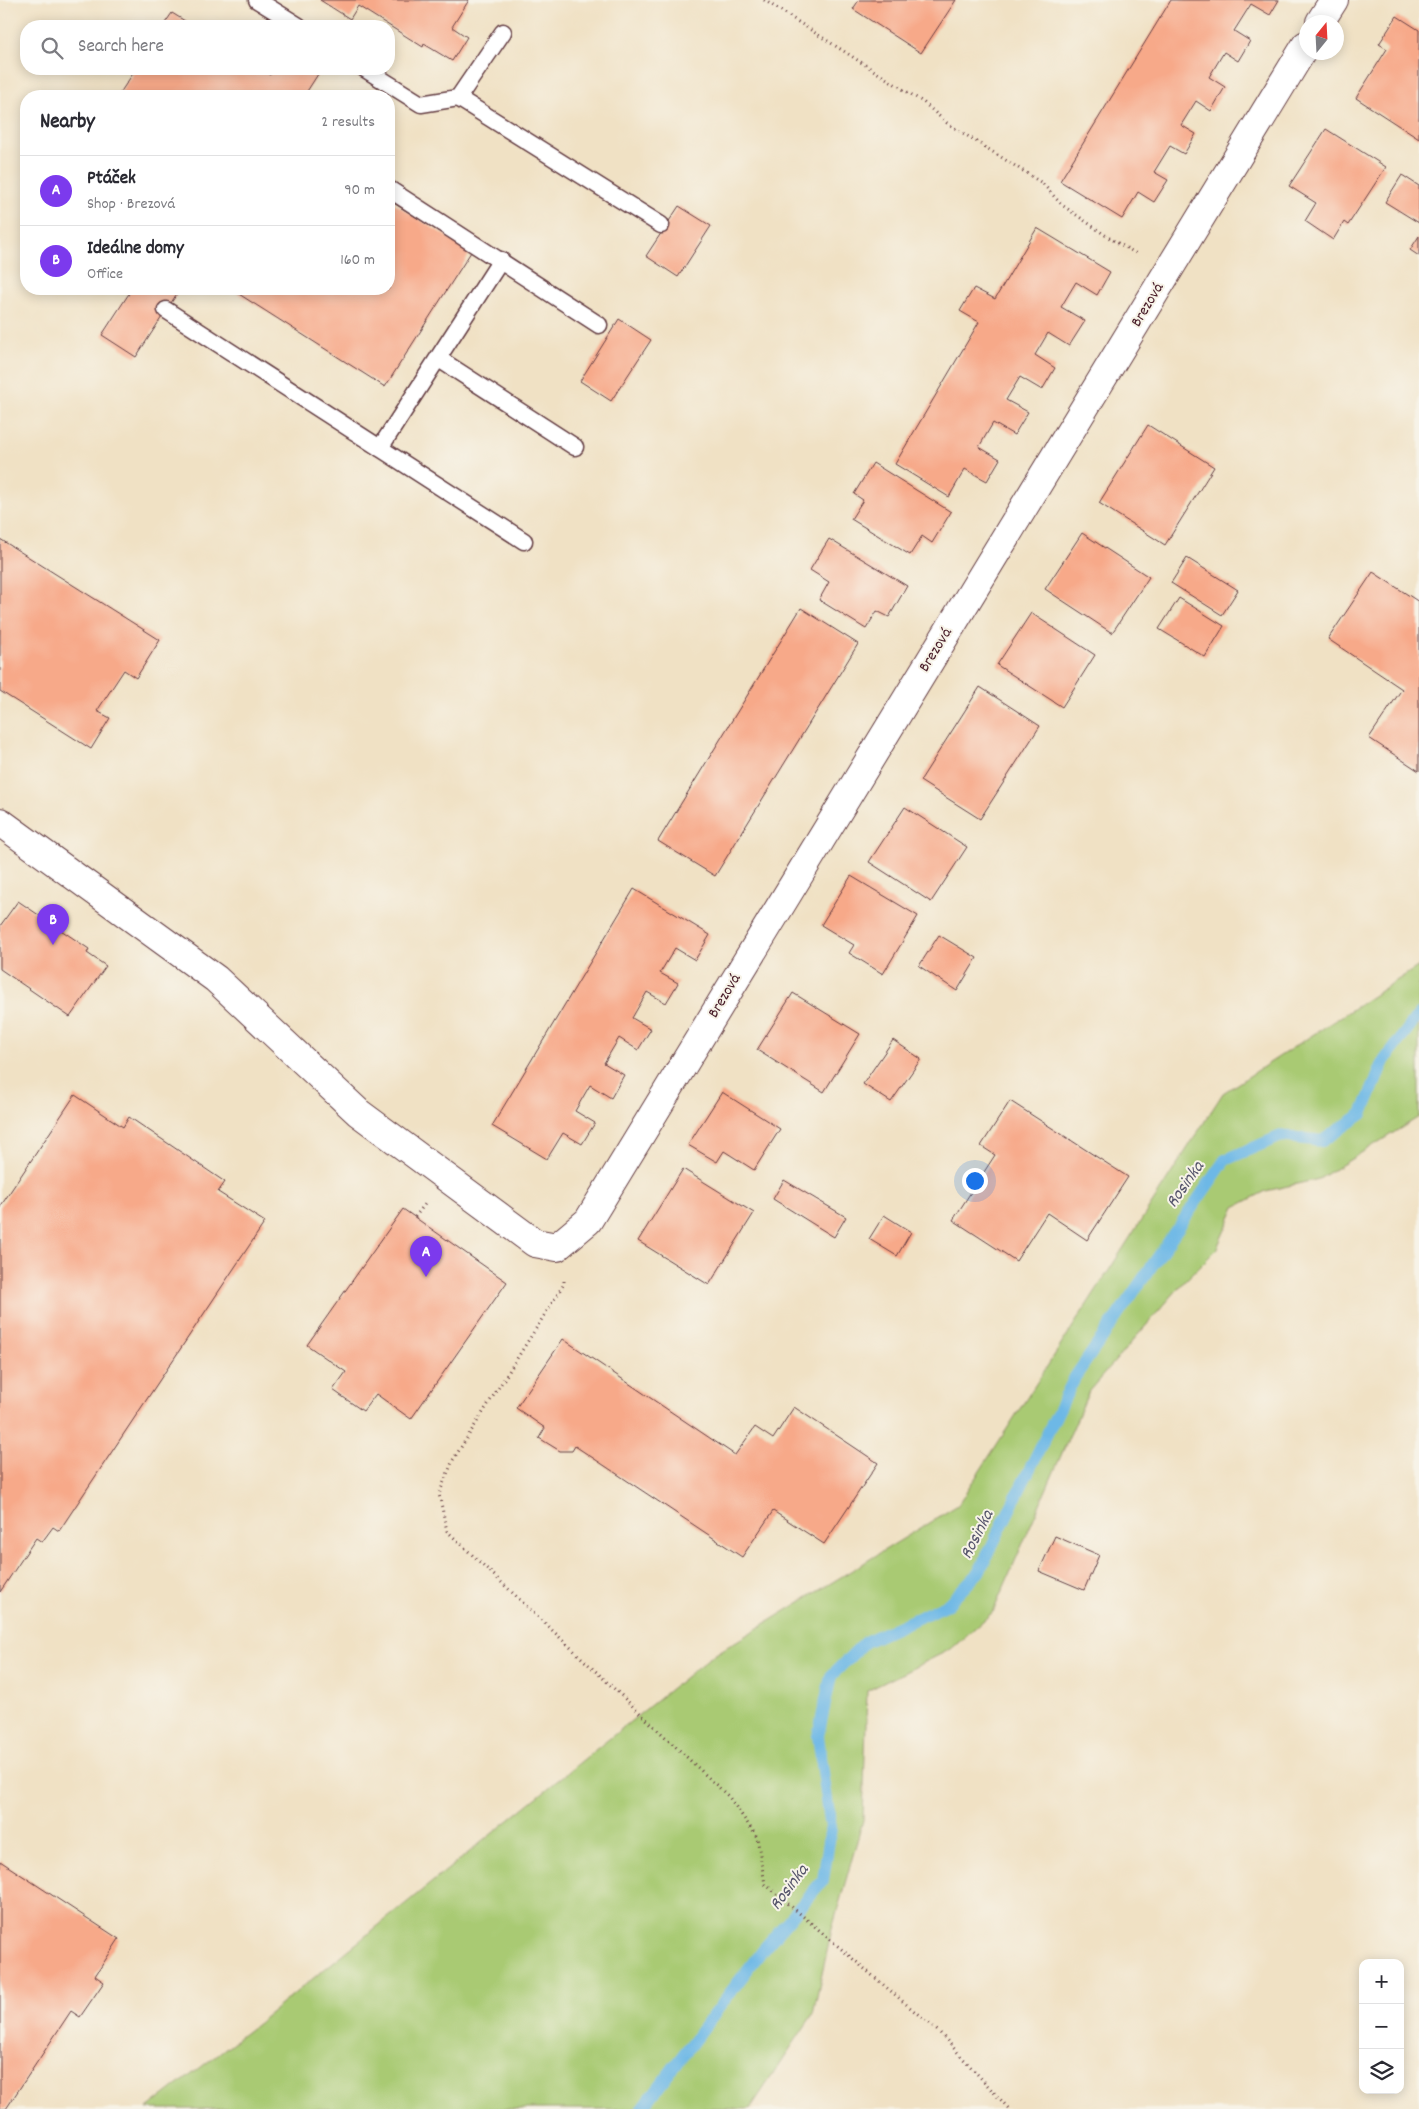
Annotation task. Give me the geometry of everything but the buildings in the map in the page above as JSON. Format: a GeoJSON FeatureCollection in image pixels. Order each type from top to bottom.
{"type":"FeatureCollection","features":[{"type":"Feature","properties":{"kind":"street"},"geometry":{"type":"LineString","coordinates":[[1324,15],[1334,0]]}},
{"type":"Feature","properties":{"kind":"street","name":"Brezová"},"geometry":{"type":"LineString","coordinates":[[557,1247],[588,1221],[1299,57]]}},
{"type":"Feature","properties":{"kind":"street"},"geometry":{"type":"LineString","coordinates":[[0,822],[216,979],[358,1113],[395,1142],[534,1243],[557,1247]]}},
{"type":"Feature","properties":{"kind":"lane"},"geometry":{"type":"LineString","coordinates":[[257,0],[289,20]]}},
{"type":"Feature","properties":{"kind":"lane"},"geometry":{"type":"LineString","coordinates":[[458,98],[503,32]]}},
{"type":"Feature","properties":{"kind":"lane"},"geometry":{"type":"LineString","coordinates":[[376,75],[422,104],[458,98],[661,225]]}},
{"type":"Feature","properties":{"kind":"lane"},"geometry":{"type":"LineString","coordinates":[[395,193],[501,260],[599,326]]}},
{"type":"Feature","properties":{"kind":"lane"},"geometry":{"type":"LineString","coordinates":[[380,448],[501,260]]}},
{"type":"Feature","properties":{"kind":"lane"},"geometry":{"type":"LineString","coordinates":[[166,310],[524,541]]}},
{"type":"Feature","properties":{"kind":"lane"},"geometry":{"type":"LineString","coordinates":[[439,359],[575,447]]}},
{"type":"Feature","properties":{"kind":"path"},"geometry":{"type":"LineString","coordinates":[[764,0],[923,102],[947,123],[1042,183],[1062,205],[1111,239],[1168,272]]}},
{"type":"Feature","properties":{"kind":"path"},"geometry":{"type":"LineString","coordinates":[[557,1247],[564,1284],[453,1460],[439,1494],[447,1531],[729,1796],[756,1838],[765,1884],[940,2033],[1009,2109]]}},
{"type":"Feature","properties":{"kind":"green space"},"geometry":{"type":"Polygon","coordinates":[[[1419,966],[1419,1117],[1319,1179],[1266,1191],[1235,1207],[1216,1250],[1184,1282],[1089,1391],[993,1612],[951,1649],[867,1691],[863,1820],[832,1929],[813,2014],[750,2109],[147,2109],[258,2023],[709,1658],[958,1505],[1223,1093],[1419,966]]]}},
{"type":"Feature","properties":{"kind":"waterway","name":"Rosinka"},"geometry":{"type":"LineString","coordinates":[[642,2109],[761,1952],[823,1880],[831,1828],[818,1736],[831,1676],[865,1642],[948,1604],[979,1572],[1075,1377],[1225,1160],[1281,1136],[1322,1141],[1362,1114],[1384,1061],[1419,1014]]}},
{"type":"Feature","properties":{"kind":"place","name":"Ideálne domy"},"geometry":{"type":"Point","coordinates":[53,945]}},
{"type":"Feature","properties":{"kind":"place","name":"Ptáček"},"geometry":{"type":"Point","coordinates":[426,1277]}}]}
